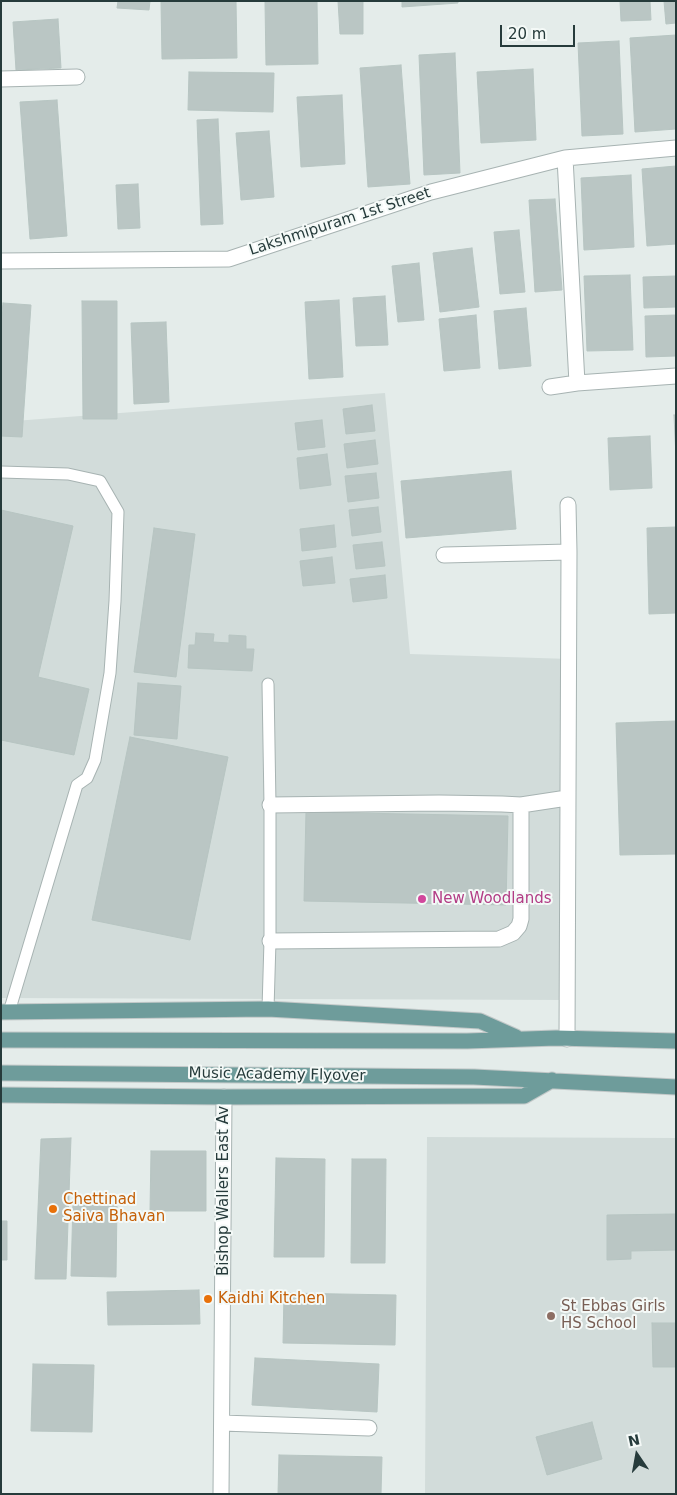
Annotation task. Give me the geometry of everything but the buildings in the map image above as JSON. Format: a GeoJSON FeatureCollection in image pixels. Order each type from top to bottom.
{"type":"FeatureCollection","features":[{"type":"Feature","properties":{"kind":"main road"},"geometry":{"type":"LineString","coordinates":[[5,1012],[268,1009],[480,1021],[519,1038]]}},
{"type":"Feature","properties":{"kind":"main road"},"geometry":{"type":"LineString","coordinates":[[1,1040],[467,1041],[519,1038],[676,1041]]}},
{"type":"Feature","properties":{"kind":"main road","name":"Music Academy Flyover"},"geometry":{"type":"LineString","coordinates":[[1,1073],[474,1077],[676,1087]]}},
{"type":"Feature","properties":{"kind":"main road"},"geometry":{"type":"LineString","coordinates":[[1,1095],[224,1097],[524,1096],[552,1080]]}},
{"type":"Feature","properties":{"kind":"street"},"geometry":{"type":"LineString","coordinates":[[1,79],[77,77]]}},
{"type":"Feature","properties":{"kind":"street","name":"Lakshmipuram 1st Street"},"geometry":{"type":"LineString","coordinates":[[1,262],[229,259],[431,192],[565,158],[676,148]]}},
{"type":"Feature","properties":{"kind":"street"},"geometry":{"type":"LineString","coordinates":[[565,158],[577,383]]}},
{"type":"Feature","properties":{"kind":"street"},"geometry":{"type":"LineString","coordinates":[[550,387],[577,383],[676,376]]}},
{"type":"Feature","properties":{"kind":"street"},"geometry":{"type":"LineString","coordinates":[[566,1039],[568,505]]}},
{"type":"Feature","properties":{"kind":"street"},"geometry":{"type":"LineString","coordinates":[[444,555],[569,552]]}},
{"type":"Feature","properties":{"kind":"street"},"geometry":{"type":"LineString","coordinates":[[270,805],[439,803],[521,805],[567,798]]}},
{"type":"Feature","properties":{"kind":"street"},"geometry":{"type":"LineString","coordinates":[[270,940],[499,939],[513,933],[519,926],[521,919],[521,805]]}},
{"type":"Feature","properties":{"kind":"street","name":"Bishop Wallers East Av"},"geometry":{"type":"LineString","coordinates":[[221,1494],[224,1097]]}},
{"type":"Feature","properties":{"kind":"street"},"geometry":{"type":"LineString","coordinates":[[222,1423],[369,1428]]}},
{"type":"Feature","properties":{"kind":"lane"},"geometry":{"type":"LineString","coordinates":[[1,472],[68,474],[100,481],[118,512],[110,679],[95,760],[87,778],[77,785],[5,1012]]}},
{"type":"Feature","properties":{"kind":"lane"},"geometry":{"type":"LineString","coordinates":[[268,684],[270,805],[268,1009]]}},
{"type":"Feature","properties":{"kind":"shaded area"},"geometry":{"type":"Polygon","coordinates":[[[385,393],[410,654],[570,659],[570,1000],[1,998],[1,422],[385,393]]]}},
{"type":"Feature","properties":{"kind":"shaded area","name":"St Ebbas Girls HS School"},"geometry":{"type":"Polygon","coordinates":[[[427,1137],[676,1138],[676,1494],[425,1494],[427,1137]]]}},
{"type":"Feature","properties":{"kind":"place","name":"New Woodlands"},"geometry":{"type":"Point","coordinates":[422,899]}},
{"type":"Feature","properties":{"kind":"place","name":"Chettinad Saiva Bhavan"},"geometry":{"type":"Point","coordinates":[53,1209]}},
{"type":"Feature","properties":{"kind":"place","name":"Kaidhi Kitchen"},"geometry":{"type":"Point","coordinates":[208,1299]}},
{"type":"Feature","properties":{"kind":"place","name":"St Ebbas Girls HS School"},"geometry":{"type":"Point","coordinates":[551,1316]}}]}
